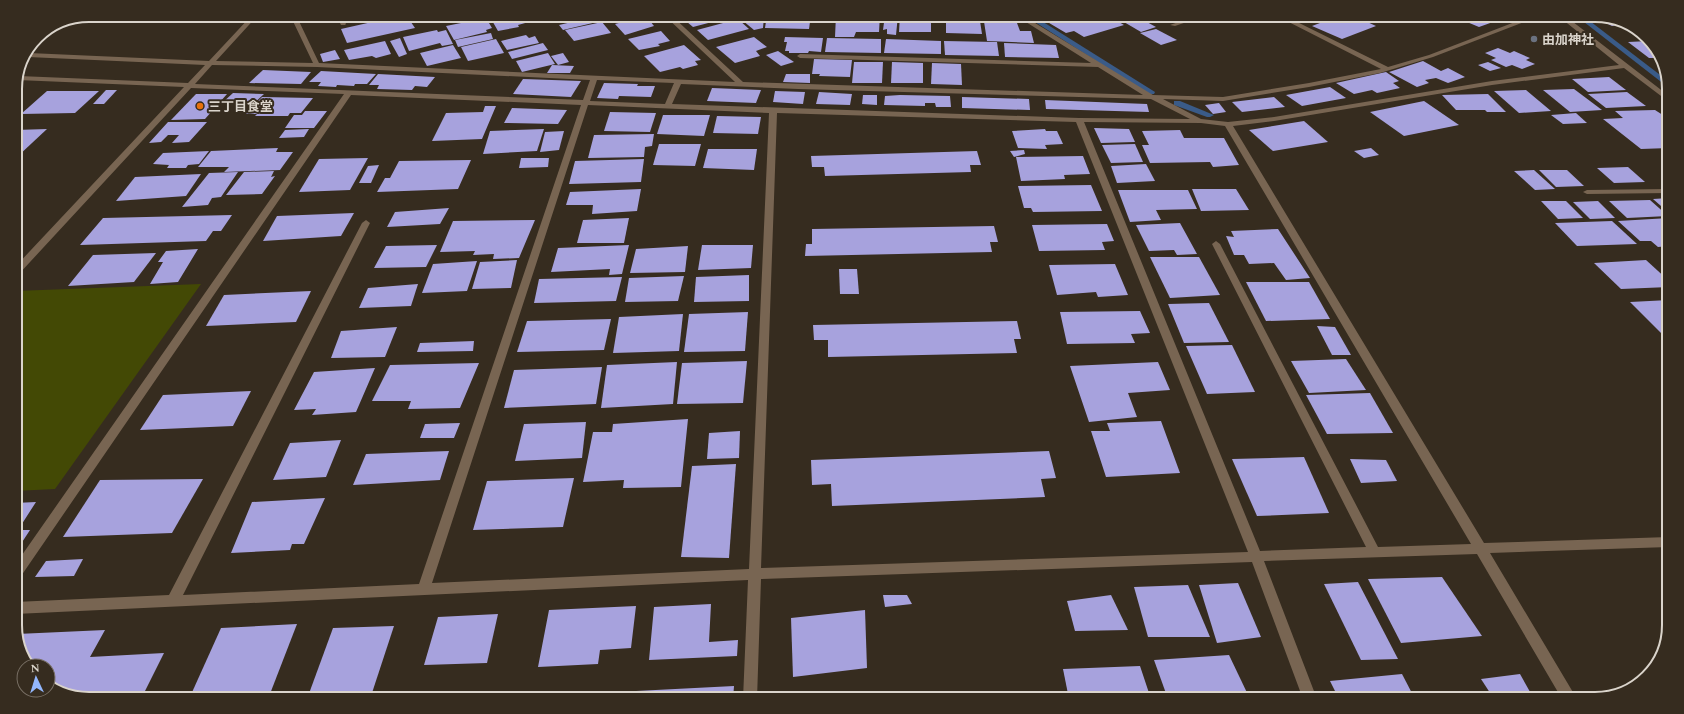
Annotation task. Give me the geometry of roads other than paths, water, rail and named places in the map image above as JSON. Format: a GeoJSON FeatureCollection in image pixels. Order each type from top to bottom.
{"type":"FeatureCollection","features":[{"type":"Feature","properties":{"kind":"street"},"geometry":{"type":"LineString","coordinates":[[22,265],[249,22]]}},
{"type":"Feature","properties":{"kind":"street"},"geometry":{"type":"LineString","coordinates":[[296,22],[317,64]]}},
{"type":"Feature","properties":{"kind":"street"},"geometry":{"type":"LineString","coordinates":[[675,22],[741,84]]}},
{"type":"Feature","properties":{"kind":"street"},"geometry":{"type":"LineString","coordinates":[[1029,22],[1150,96],[1201,121]]}},
{"type":"Feature","properties":{"kind":"street"},"geometry":{"type":"LineString","coordinates":[[1173,25],[1182,22]]}},
{"type":"Feature","properties":{"kind":"street"},"geometry":{"type":"LineString","coordinates":[[1292,22],[1387,69]]}},
{"type":"Feature","properties":{"kind":"street"},"geometry":{"type":"LineString","coordinates":[[31,55],[211,63],[317,64],[741,84],[1150,96],[1201,99],[1222,98],[1310,85],[1387,69],[1431,56],[1520,22]]}},
{"type":"Feature","properties":{"kind":"street"},"geometry":{"type":"LineString","coordinates":[[1569,22],[1662,95]]}},
{"type":"Feature","properties":{"kind":"street"},"geometry":{"type":"LineString","coordinates":[[800,56],[1098,65]]}},
{"type":"Feature","properties":{"kind":"street"},"geometry":{"type":"LineString","coordinates":[[23,78],[773,111],[1079,120],[1201,121],[1228,124],[1274,119],[1492,83],[1625,66]]}},
{"type":"Feature","properties":{"kind":"street"},"geometry":{"type":"LineString","coordinates":[[424,589],[594,77]]}},
{"type":"Feature","properties":{"kind":"street"},"geometry":{"type":"LineString","coordinates":[[668,106],[679,81]]}},
{"type":"Feature","properties":{"kind":"street"},"geometry":{"type":"LineString","coordinates":[[22,565],[349,93]]}},
{"type":"Feature","properties":{"kind":"street"},"geometry":{"type":"LineString","coordinates":[[750,692],[773,111]]}},
{"type":"Feature","properties":{"kind":"street"},"geometry":{"type":"LineString","coordinates":[[1079,120],[1256,556],[1307,692]]}},
{"type":"Feature","properties":{"kind":"street"},"geometry":{"type":"LineString","coordinates":[[1228,124],[1566,692]]}},
{"type":"Feature","properties":{"kind":"street"},"geometry":{"type":"LineString","coordinates":[[1587,192],[1662,191]]}},
{"type":"Feature","properties":{"kind":"street"},"geometry":{"type":"LineString","coordinates":[[172,600],[366,223]]}},
{"type":"Feature","properties":{"kind":"street"},"geometry":{"type":"LineString","coordinates":[[1216,244],[1374,552]]}},
{"type":"Feature","properties":{"kind":"street"},"geometry":{"type":"LineString","coordinates":[[22,608],[754,574],[1662,542]]}},
{"type":"Feature","properties":{"kind":"waterway"},"geometry":{"type":"LineString","coordinates":[[1038,22],[1151,92]]}},
{"type":"Feature","properties":{"kind":"waterway"},"geometry":{"type":"LineString","coordinates":[[1587,22],[1661,80]]}},
{"type":"Feature","properties":{"kind":"waterway"},"geometry":{"type":"LineString","coordinates":[[1177,103],[1210,115]]}},
{"type":"Feature","properties":{"kind":"place","name":"由加神社"},"geometry":{"type":"Point","coordinates":[1534,39]}},
{"type":"Feature","properties":{"kind":"place","name":"三丁目食堂"},"geometry":{"type":"Point","coordinates":[200,106]}}]}
